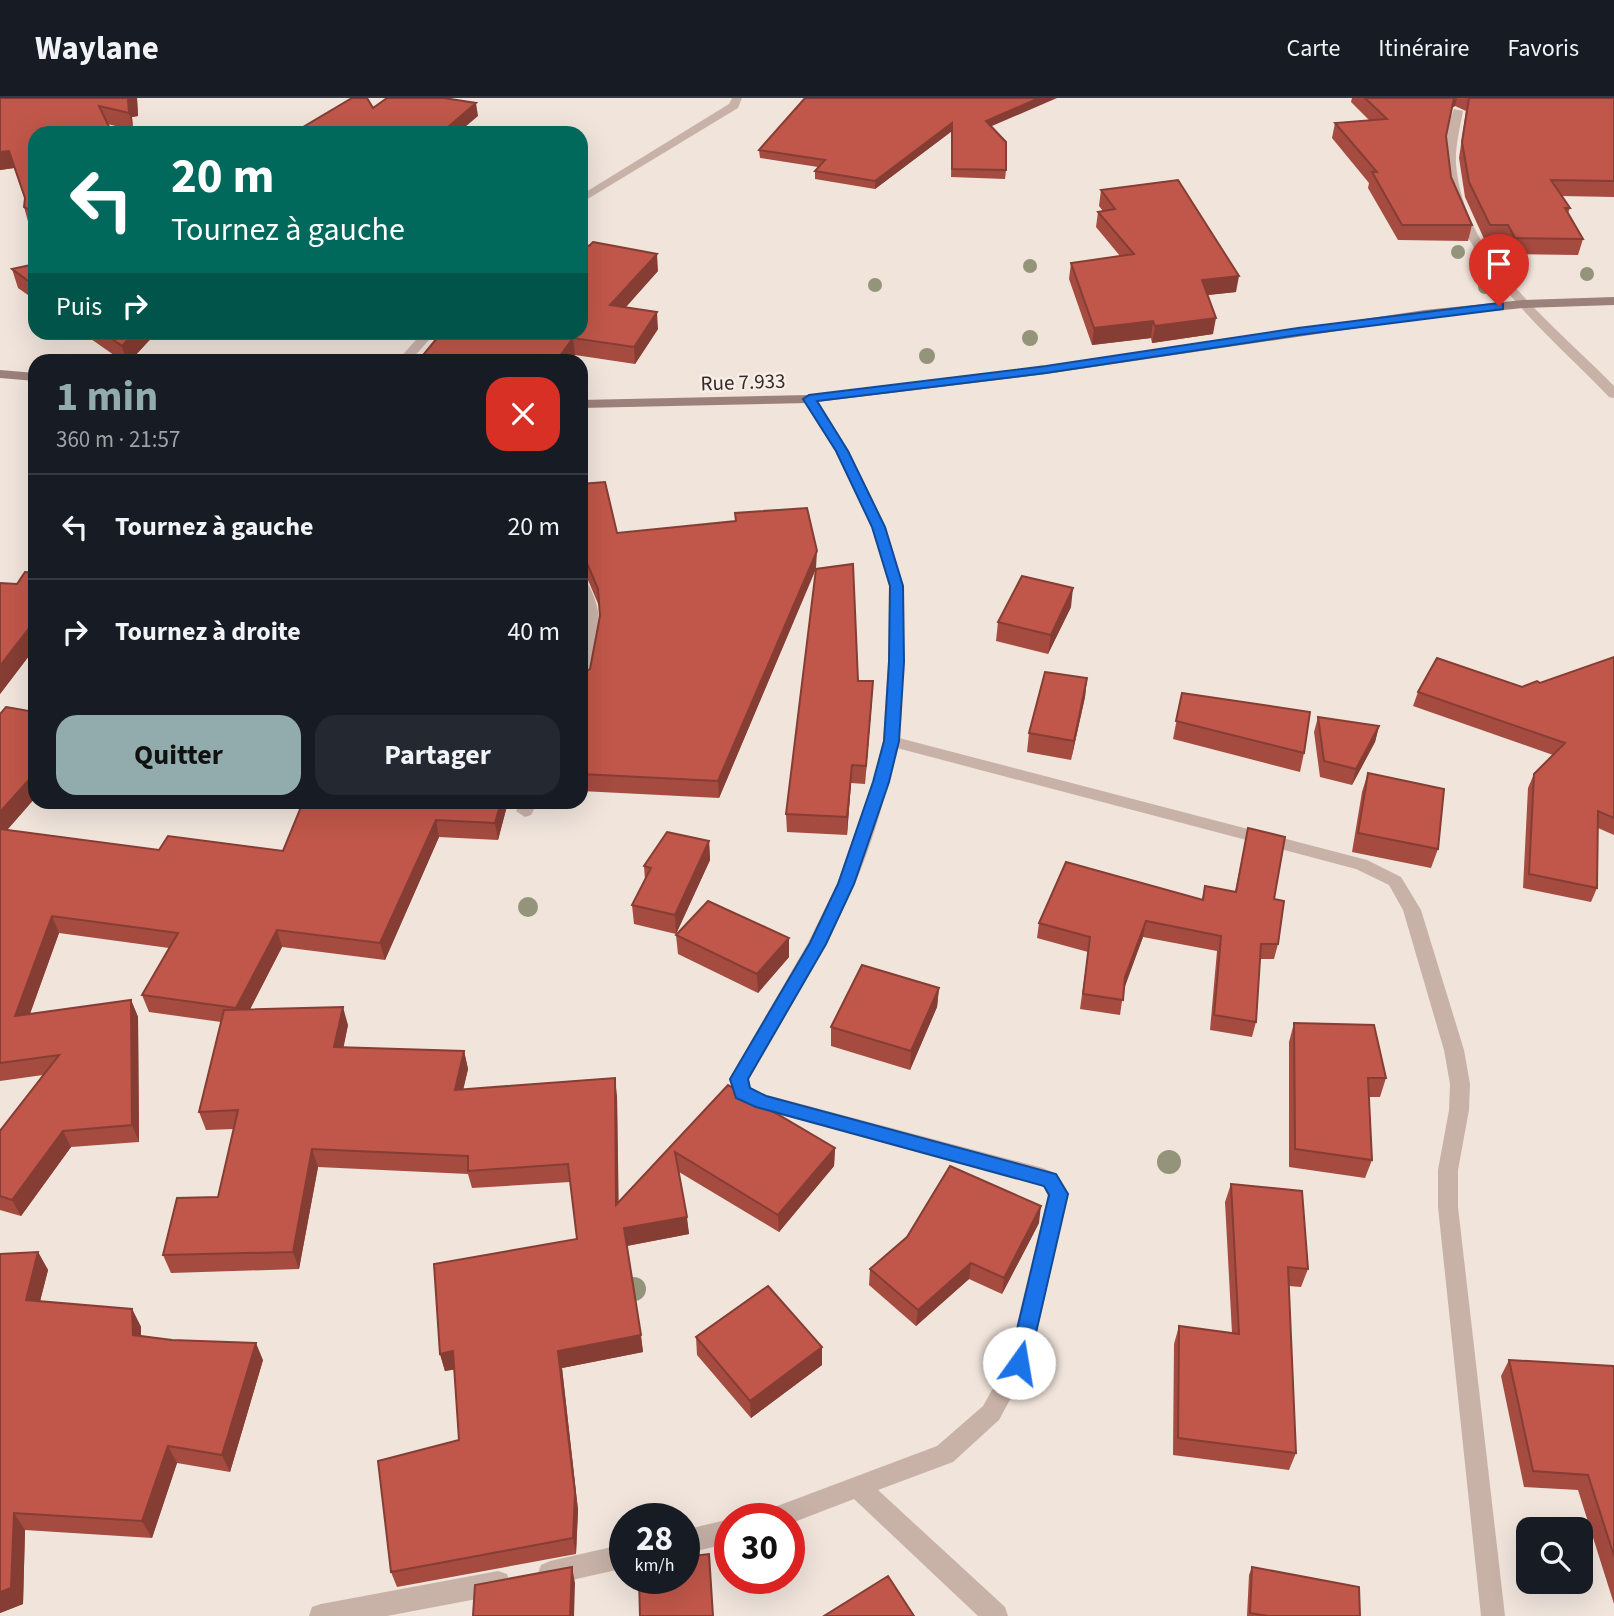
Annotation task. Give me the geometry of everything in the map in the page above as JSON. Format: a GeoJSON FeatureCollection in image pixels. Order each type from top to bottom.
{"type":"FeatureCollection","features":[{"type":"Feature","properties":{"kind":"street"},"geometry":{"type":"LineString","coordinates":[[588,196],[733,106],[737,98]]}},
{"type":"Feature","properties":{"kind":"street"},"geometry":{"type":"LineString","coordinates":[[1458,111],[1451,164],[1458,200],[1482,252],[1523,304],[1577,354],[1614,394]]}},
{"type":"Feature","properties":{"kind":"street","name":"Rue 7.933"},"geometry":{"type":"LineString","coordinates":[[588,404],[809,399],[1046,370],[1425,314],[1523,304],[1614,301]]}},
{"type":"Feature","properties":{"kind":"street"},"geometry":{"type":"LineString","coordinates":[[410,354],[423,340]]}},
{"type":"Feature","properties":{"kind":"street"},"geometry":{"type":"LineString","coordinates":[[0,374],[28,376]]}},
{"type":"Feature","properties":{"kind":"street"},"geometry":{"type":"LineString","coordinates":[[805,1507],[945,1454],[991,1413],[1019,1363],[1058,1194],[1050,1180],[1036,1174],[762,1102],[743,1093],[739,1079],[817,944],[846,884],[881,782],[891,741],[897,662],[896,586],[878,527],[842,451],[809,399]]}},
{"type":"Feature","properties":{"kind":"street"},"geometry":{"type":"LineString","coordinates":[[588,596],[593,613],[588,666]]}},
{"type":"Feature","properties":{"kind":"street"},"geometry":{"type":"LineString","coordinates":[[891,741],[1361,864],[1395,881],[1412,910],[1454,1049],[1460,1084],[1459,1110],[1448,1170],[1448,1207],[1493,1616]]}},
{"type":"Feature","properties":{"kind":"street"},"geometry":{"type":"LineString","coordinates":[[859,1488],[996,1616]]}},
{"type":"Feature","properties":{"kind":"street"},"geometry":{"type":"LineString","coordinates":[[321,1616],[609,1559]]}},
{"type":"Feature","properties":{"kind":"building"},"geometry":{"type":"Polygon","coordinates":[[[0,98],[134,99],[128,100],[129,113],[99,106],[109,126],[28,126],[28,209],[24,207],[25,198],[9,151],[0,152],[0,98]]]}},
{"type":"Feature","properties":{"kind":"building"},"geometry":{"type":"Polygon","coordinates":[[[352,98],[367,98],[373,108],[387,98],[444,98],[476,103],[449,126],[305,126],[352,98]]]}},
{"type":"Feature","properties":{"kind":"building"},"geometry":{"type":"Polygon","coordinates":[[[805,98],[1039,98],[986,121],[1006,142],[1006,170],[952,169],[952,123],[875,181],[815,171],[825,160],[759,150],[805,98]]]}},
{"type":"Feature","properties":{"kind":"building"},"geometry":{"type":"Polygon","coordinates":[[[1365,98],[1454,98],[1446,136],[1451,177],[1472,225],[1402,225],[1372,172],[1377,172],[1335,123],[1387,119],[1365,98]]]}},
{"type":"Feature","properties":{"kind":"building"},"geometry":{"type":"Polygon","coordinates":[[[1469,98],[1614,98],[1614,181],[1551,180],[1570,208],[1565,208],[1583,239],[1515,238],[1508,225],[1490,225],[1469,182],[1462,142],[1469,98]]]}},
{"type":"Feature","properties":{"kind":"building"},"geometry":{"type":"Polygon","coordinates":[[[1178,180],[1239,276],[1202,280],[1216,318],[1155,326],[1153,321],[1094,328],[1071,263],[1134,254],[1098,212],[1115,209],[1101,190],[1178,180]]]}},
{"type":"Feature","properties":{"kind":"building"},"geometry":{"type":"Polygon","coordinates":[[[593,242],[657,254],[610,305],[657,312],[634,347],[587,340],[589,246],[593,242]]]}},
{"type":"Feature","properties":{"kind":"building"},"geometry":{"type":"Polygon","coordinates":[[[28,266],[28,281],[12,269],[28,266]]]}},
{"type":"Feature","properties":{"kind":"building"},"geometry":{"type":"Polygon","coordinates":[[[113,340],[128,340],[122,346],[113,340]]]}},
{"type":"Feature","properties":{"kind":"building"},"geometry":{"type":"Polygon","coordinates":[[[435,340],[572,340],[561,354],[424,354],[435,340]]]}},
{"type":"Feature","properties":{"kind":"building"},"geometry":{"type":"Polygon","coordinates":[[[605,482],[617,533],[736,521],[735,513],[807,508],[817,551],[718,781],[588,774],[588,670],[600,616],[598,589],[588,565],[588,483],[605,482]]]}},
{"type":"Feature","properties":{"kind":"building"},"geometry":{"type":"Polygon","coordinates":[[[853,564],[858,681],[873,681],[866,766],[852,765],[847,817],[786,814],[816,569],[853,564]]]}},
{"type":"Feature","properties":{"kind":"building"},"geometry":{"type":"Polygon","coordinates":[[[25,572],[28,572],[28,630],[0,666],[0,583],[17,584],[25,572]]]}},
{"type":"Feature","properties":{"kind":"building"},"geometry":{"type":"Polygon","coordinates":[[[1022,576],[1073,588],[1051,635],[998,622],[1022,576]]]}},
{"type":"Feature","properties":{"kind":"building"},"geometry":{"type":"Polygon","coordinates":[[[1614,657],[1614,818],[1598,811],[1597,888],[1529,874],[1534,774],[1565,743],[1418,692],[1437,658],[1522,687],[1614,657]]]}},
{"type":"Feature","properties":{"kind":"building"},"geometry":{"type":"Polygon","coordinates":[[[1045,672],[1087,678],[1074,741],[1029,733],[1045,672]]]}},
{"type":"Feature","properties":{"kind":"building"},"geometry":{"type":"Polygon","coordinates":[[[1182,693],[1310,712],[1304,753],[1176,721],[1182,693]]]}},
{"type":"Feature","properties":{"kind":"building"},"geometry":{"type":"Polygon","coordinates":[[[6,707],[28,711],[28,781],[0,812],[0,714],[6,707]]]}},
{"type":"Feature","properties":{"kind":"building"},"geometry":{"type":"Polygon","coordinates":[[[1318,717],[1379,726],[1356,769],[1324,761],[1318,717]]]}},
{"type":"Feature","properties":{"kind":"building"},"geometry":{"type":"Polygon","coordinates":[[[1368,773],[1444,789],[1438,849],[1358,833],[1368,773]]]}},
{"type":"Feature","properties":{"kind":"building"},"geometry":{"type":"Polygon","coordinates":[[[300,809],[499,809],[495,823],[436,820],[380,943],[277,930],[236,1008],[142,995],[178,933],[52,916],[15,1016],[131,1000],[132,1125],[63,1131],[12,1200],[0,1196],[0,1131],[59,1055],[0,1063],[0,829],[159,850],[168,836],[283,851],[300,809]]]}},
{"type":"Feature","properties":{"kind":"building"},"geometry":{"type":"Polygon","coordinates":[[[1248,828],[1285,837],[1274,899],[1284,901],[1278,944],[1261,944],[1256,1022],[1214,1015],[1221,936],[1146,921],[1125,977],[1123,1000],[1083,994],[1090,937],[1039,923],[1066,862],[1203,900],[1205,886],[1236,892],[1248,828]]]}},
{"type":"Feature","properties":{"kind":"building"},"geometry":{"type":"Polygon","coordinates":[[[667,832],[709,841],[675,915],[632,905],[651,868],[644,866],[667,832]]]}},
{"type":"Feature","properties":{"kind":"building"},"geometry":{"type":"Polygon","coordinates":[[[708,901],[789,938],[757,974],[676,935],[708,901]]]}},
{"type":"Feature","properties":{"kind":"building"},"geometry":{"type":"Polygon","coordinates":[[[862,965],[939,988],[911,1051],[831,1027],[862,965]]]}},
{"type":"Feature","properties":{"kind":"building"},"geometry":{"type":"Polygon","coordinates":[[[343,1007],[334,1047],[464,1051],[455,1090],[615,1078],[616,1205],[728,1085],[835,1148],[778,1215],[675,1152],[687,1217],[624,1228],[641,1335],[558,1351],[575,1493],[573,1538],[391,1572],[378,1461],[459,1440],[453,1351],[440,1354],[434,1264],[577,1239],[568,1164],[468,1171],[468,1156],[312,1149],[293,1252],[163,1255],[177,1198],[218,1197],[238,1110],[199,1112],[224,1010],[343,1007]]]}},
{"type":"Feature","properties":{"kind":"building"},"geometry":{"type":"Polygon","coordinates":[[[1294,1023],[1374,1025],[1386,1078],[1368,1078],[1372,1160],[1295,1149],[1294,1023]]]}},
{"type":"Feature","properties":{"kind":"building"},"geometry":{"type":"Polygon","coordinates":[[[950,1166],[1041,1206],[1004,1278],[971,1263],[918,1310],[870,1269],[907,1237],[950,1166]]]}},
{"type":"Feature","properties":{"kind":"building"},"geometry":{"type":"Polygon","coordinates":[[[1231,1184],[1302,1191],[1308,1269],[1288,1267],[1296,1453],[1178,1438],[1179,1326],[1239,1334],[1231,1184]]]}},
{"type":"Feature","properties":{"kind":"building"},"geometry":{"type":"Polygon","coordinates":[[[38,1252],[26,1300],[132,1309],[133,1335],[172,1340],[256,1343],[222,1455],[168,1446],[142,1521],[14,1513],[11,1588],[0,1592],[0,1254],[38,1252]]]}},
{"type":"Feature","properties":{"kind":"building"},"geometry":{"type":"Polygon","coordinates":[[[768,1286],[822,1347],[750,1401],[696,1337],[768,1286]]]}},
{"type":"Feature","properties":{"kind":"building"},"geometry":{"type":"Polygon","coordinates":[[[1509,1360],[1613,1366],[1614,1556],[1588,1475],[1533,1471],[1509,1360]]]}},
{"type":"Feature","properties":{"kind":"building"},"geometry":{"type":"Polygon","coordinates":[[[709,1554],[713,1616],[640,1616],[639,1594],[700,1594],[700,1555],[709,1554]]]}},
{"type":"Feature","properties":{"kind":"building"},"geometry":{"type":"Polygon","coordinates":[[[572,1567],[570,1616],[473,1616],[475,1585],[572,1567]]]}},
{"type":"Feature","properties":{"kind":"building"},"geometry":{"type":"Polygon","coordinates":[[[1252,1567],[1359,1587],[1360,1616],[1268,1616],[1250,1613],[1252,1567]]]}},
{"type":"Feature","properties":{"kind":"building"},"geometry":{"type":"Polygon","coordinates":[[[888,1576],[914,1616],[824,1616],[888,1576]]]}},
{"type":"Feature","properties":{"kind":"route"},"geometry":{"type":"LineString","coordinates":[[1019,1363],[1058,1194],[1050,1180],[1036,1174],[762,1102],[743,1093],[739,1079],[817,944],[846,884],[881,782],[891,741],[897,662],[896,586],[878,527],[842,451],[809,399],[1046,370],[1298,331],[1499,306]]}}]}
